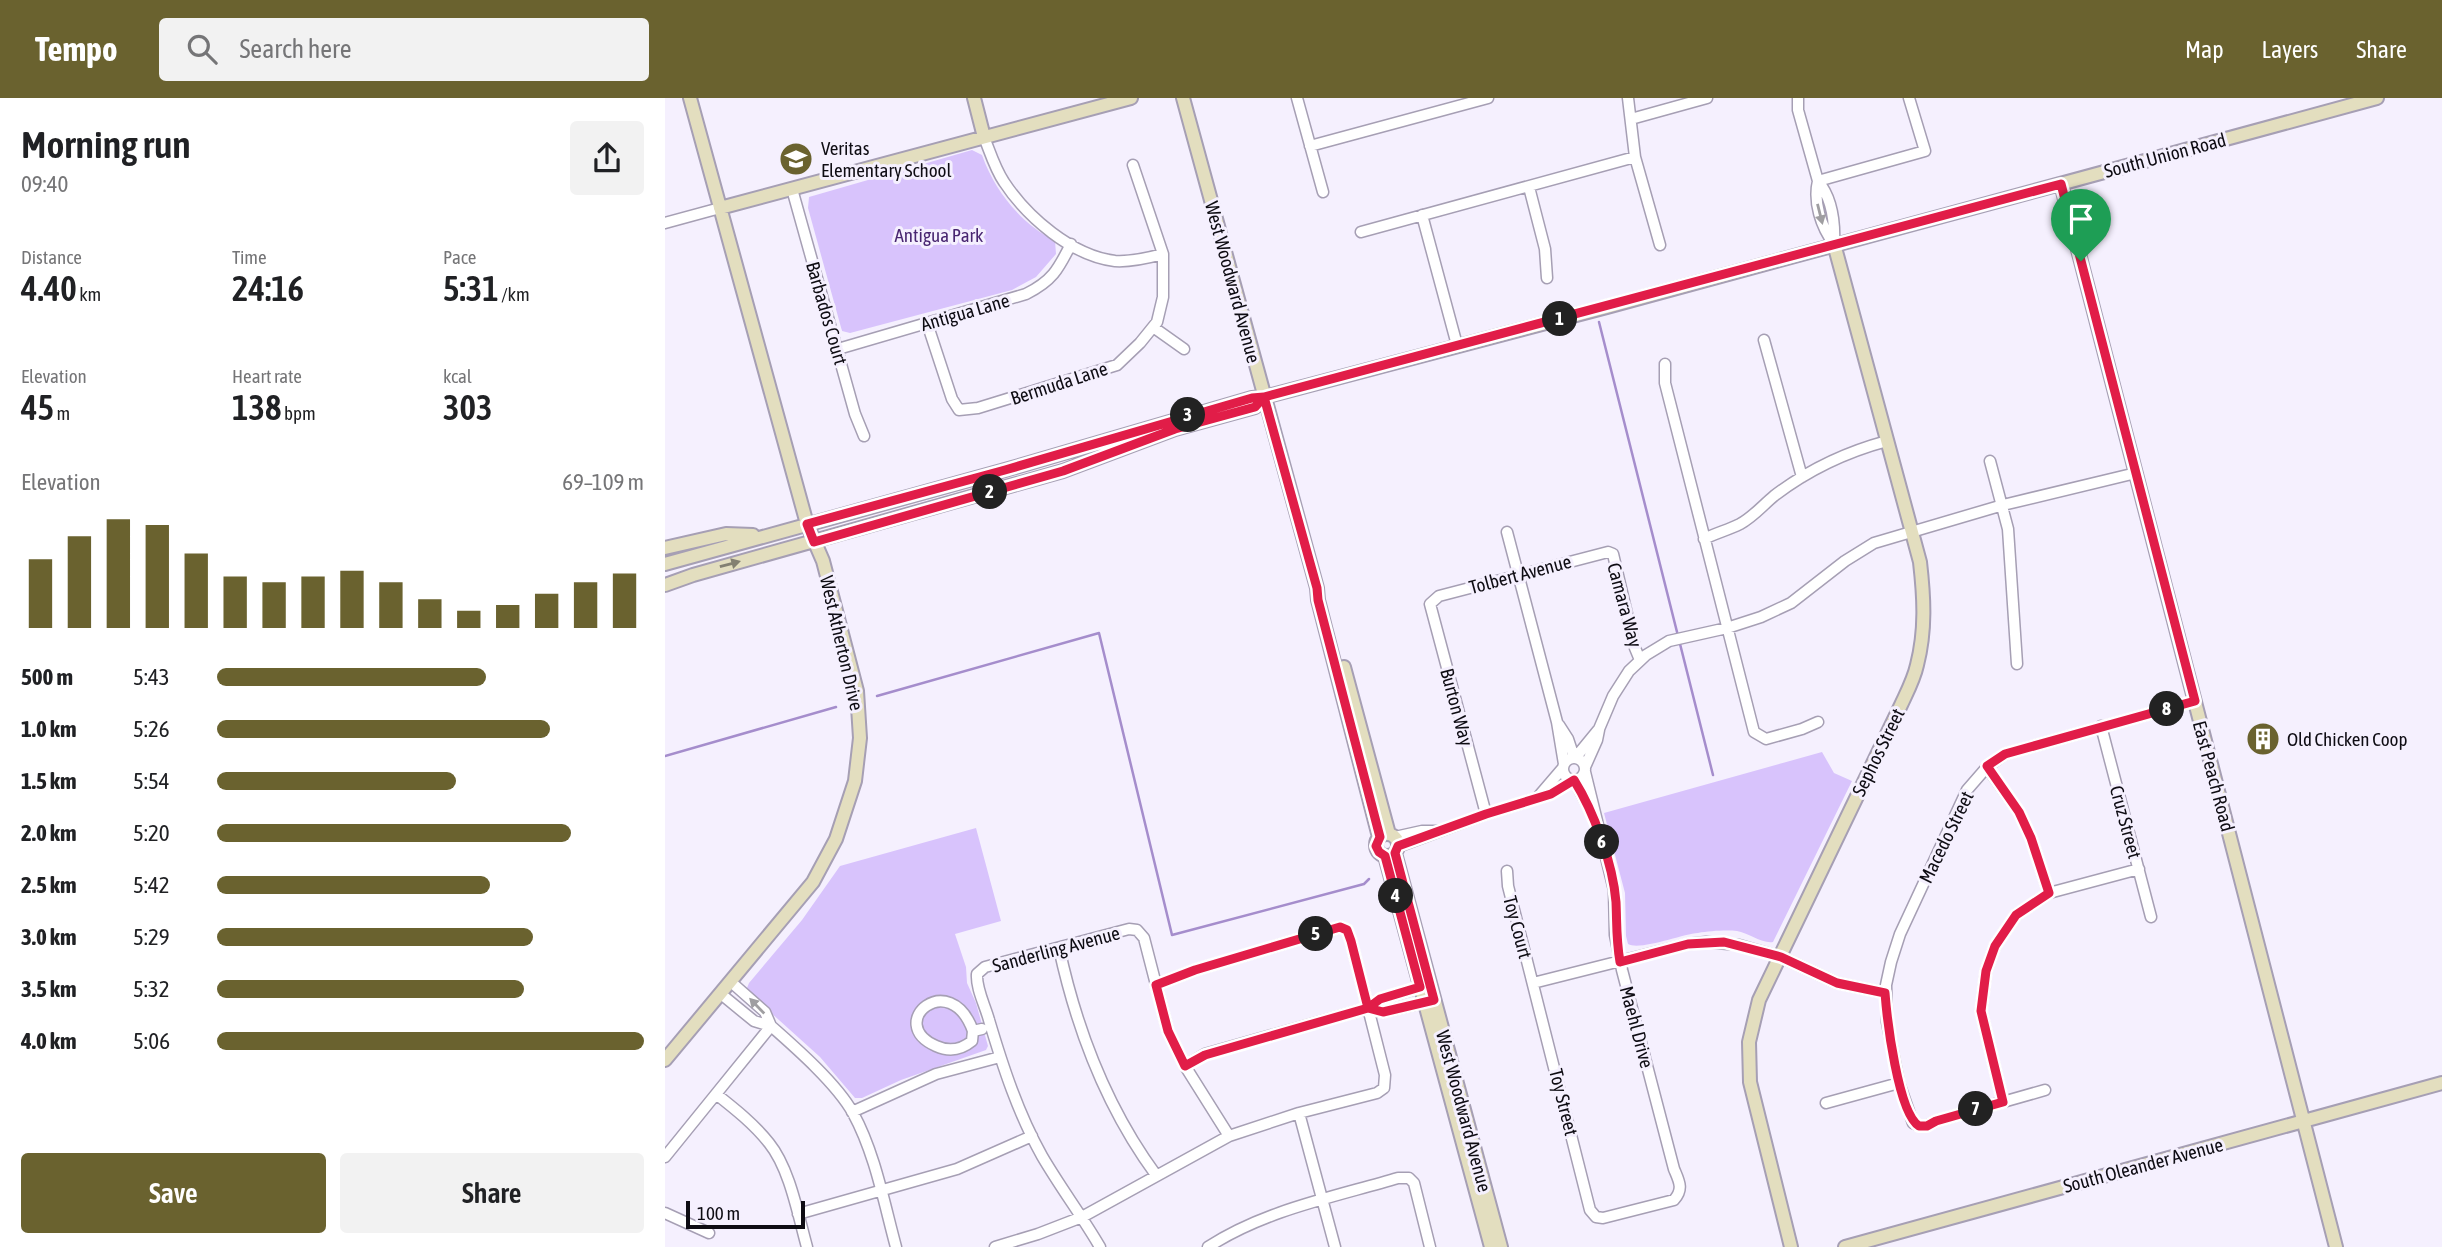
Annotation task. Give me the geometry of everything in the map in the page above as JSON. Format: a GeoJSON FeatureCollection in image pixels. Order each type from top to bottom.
{"type":"FeatureCollection","features":[{"type":"Feature","properties":{"kind":"street","name":"West Atherton Drive"},"geometry":{"type":"LineString","coordinates":[[665,1060],[813,882],[836,839],[855,781],[860,738],[857,691],[824,565],[807,524],[690,98]]}},
{"type":"Feature","properties":{"kind":"street"},"geometry":{"type":"LineString","coordinates":[[974,98],[984,137],[1003,180],[1033,218],[1085,254],[1116,261],[1163,254]]}},
{"type":"Feature","properties":{"kind":"street"},"geometry":{"type":"LineString","coordinates":[[665,223],[1131,98]]}},
{"type":"Feature","properties":{"kind":"street","name":"West Woodward Avenue"},"geometry":{"type":"LineString","coordinates":[[1183,98],[1317,588],[1318,600],[1390,844],[1429,1001],[1501,1247]]}},
{"type":"Feature","properties":{"kind":"street"},"geometry":{"type":"LineString","coordinates":[[1297,98],[1323,192]]}},
{"type":"Feature","properties":{"kind":"street"},"geometry":{"type":"LineString","coordinates":[[1310,146],[1488,98]]}},
{"type":"Feature","properties":{"kind":"street"},"geometry":{"type":"LineString","coordinates":[[1660,245],[1635,157],[1629,109],[1707,98]]}},
{"type":"Feature","properties":{"kind":"street"},"geometry":{"type":"LineString","coordinates":[[1798,98],[1798,110],[1818,181],[1826,190],[1835,225],[1834,244]]}},
{"type":"Feature","properties":{"kind":"street"},"geometry":{"type":"LineString","coordinates":[[1818,181],[1925,151],[1909,98]]}},
{"type":"Feature","properties":{"kind":"street","name":"South Union Road"},"geometry":{"type":"LineString","coordinates":[[665,564],[1005,470],[1173,419],[1607,307],[2377,98]]}},
{"type":"Feature","properties":{"kind":"street"},"geometry":{"type":"LineString","coordinates":[[1361,232],[1635,157]]}},
{"type":"Feature","properties":{"kind":"street","name":"Bermuda Lane"},"geometry":{"type":"LineString","coordinates":[[927,323],[952,399],[959,410],[978,408],[1117,365],[1157,322],[1163,297],[1163,254],[1133,165]]}},
{"type":"Feature","properties":{"kind":"street","name":"East Peach Road"},"geometry":{"type":"LineString","coordinates":[[2061,184],[2336,1247]]}},
{"type":"Feature","properties":{"kind":"street"},"geometry":{"type":"LineString","coordinates":[[1529,187],[1545,249],[1547,278]]}},
{"type":"Feature","properties":{"kind":"street","name":"Barbados Court"},"geometry":{"type":"LineString","coordinates":[[792,189],[855,414],[864,436]]}},
{"type":"Feature","properties":{"kind":"street"},"geometry":{"type":"LineString","coordinates":[[1422,215],[1457,345]]}},
{"type":"Feature","properties":{"kind":"street","name":"Antigua Lane"},"geometry":{"type":"LineString","coordinates":[[838,349],[1016,298],[1044,285],[1058,271],[1071,244]]}},
{"type":"Feature","properties":{"kind":"street","name":"Sephos Street"},"geometry":{"type":"LineString","coordinates":[[1791,1247],[1753,1100],[1749,1062],[1752,1023],[1759,1000],[1917,667],[1924,629],[1920,562],[1834,244]]}},
{"type":"Feature","properties":{"kind":"street"},"geometry":{"type":"LineString","coordinates":[[1153,327],[1184,349]]}},
{"type":"Feature","properties":{"kind":"street"},"geometry":{"type":"LineString","coordinates":[[1764,340],[1802,477]]}},
{"type":"Feature","properties":{"kind":"street"},"geometry":{"type":"LineString","coordinates":[[1665,363],[1665,383],[1754,732],[1766,739],[1818,722]]}},
{"type":"Feature","properties":{"kind":"street","name":"South Union Road"},"geometry":{"type":"LineString","coordinates":[[665,585],[692,575],[1063,471],[1175,429],[1255,407],[1264,397]]}},
{"type":"Feature","properties":{"kind":"street"},"geometry":{"type":"LineString","coordinates":[[1704,539],[1738,525],[1802,477],[1839,457],[1887,441]]}},
{"type":"Feature","properties":{"kind":"street"},"geometry":{"type":"LineString","coordinates":[[1990,461],[2003,506],[2011,555],[2017,664]]}},
{"type":"Feature","properties":{"kind":"street"},"geometry":{"type":"LineString","coordinates":[[1390,844],[1423,839],[1437,831],[1486,814],[1513,808],[1551,794],[1581,777],[1621,682],[1640,660],[1657,647],[1682,636],[1727,628],[1761,617],[1791,603],[1874,543],[2003,506],[2136,473]]}},
{"type":"Feature","properties":{"kind":"street"},"geometry":{"type":"LineString","coordinates":[[1507,532],[1557,722],[1563,766],[1566,777],[1573,780]]}},
{"type":"Feature","properties":{"kind":"street"},"geometry":{"type":"LineString","coordinates":[[665,548],[726,534],[764,535]]}},
{"type":"Feature","properties":{"kind":"street","name":"Tolbert Avenue"},"geometry":{"type":"LineString","coordinates":[[1433,600],[1518,574],[1608,552]]}},
{"type":"Feature","properties":{"kind":"street","name":"Camara Way"},"geometry":{"type":"LineString","coordinates":[[1608,552],[1613,554],[1640,660]]}},
{"type":"Feature","properties":{"kind":"street","name":"Burton Way"},"geometry":{"type":"LineString","coordinates":[[1433,600],[1430,604],[1486,814]]}},
{"type":"Feature","properties":{"kind":"street","name":"Macedo Street"},"geometry":{"type":"LineString","coordinates":[[2003,1102],[1927,1126],[1913,1123],[1899,1083],[1887,1022],[1885,993],[1900,934],[1967,790],[1987,766],[2005,754],[2195,701]]}},
{"type":"Feature","properties":{"kind":"street"},"geometry":{"type":"LineString","coordinates":[[1557,722],[1575,757],[1583,761],[1585,770]]}},
{"type":"Feature","properties":{"kind":"street","name":"Cruz Street"},"geometry":{"type":"LineString","coordinates":[[2101,726],[2151,917]]}},
{"type":"Feature","properties":{"kind":"street"},"geometry":{"type":"LineString","coordinates":[[1538,797],[1568,759],[1575,757],[1599,729]]}},
{"type":"Feature","properties":{"kind":"street"},"geometry":{"type":"LineString","coordinates":[[1568,740],[1585,745]]}},
{"type":"Feature","properties":{"kind":"street"},"geometry":{"type":"LineString","coordinates":[[1987,766],[2019,812],[2031,838],[2049,893]]}},
{"type":"Feature","properties":{"kind":"street","name":"Maehl Drive"},"geometry":{"type":"LineString","coordinates":[[1585,770],[1614,890],[1615,934],[1620,962],[1674,1170],[1680,1183],[1679,1193],[1670,1201],[1599,1218]]}},
{"type":"Feature","properties":{"kind":"street","name":"Maehl Drive"},"geometry":{"type":"LineString","coordinates":[[1573,780],[1595,818]]}},
{"type":"Feature","properties":{"kind":"street"},"geometry":{"type":"LineString","coordinates":[[2045,1090],[2003,1102],[1981,1011],[1985,978],[1995,946],[2016,915],[2049,893],[2139,869]]}},
{"type":"Feature","properties":{"kind":"street","name":"Toy Court"},"geometry":{"type":"LineString","coordinates":[[1507,871],[1508,886],[1533,983]]}},
{"type":"Feature","properties":{"kind":"street"},"geometry":{"type":"LineString","coordinates":[[995,1247],[1082,1217],[1229,1136],[1299,1113],[1377,1093],[1384,1088],[1385,1075],[1347,930],[1340,927],[1195,970],[1156,985],[1168,1031],[1185,1066],[1229,1136]]}},
{"type":"Feature","properties":{"kind":"street","name":"Sanderling Avenue"},"geometry":{"type":"LineString","coordinates":[[1000,1057],[977,984],[977,974],[985,967],[1129,929],[1137,930],[1144,938],[1156,985]]}},
{"type":"Feature","properties":{"kind":"street"},"geometry":{"type":"LineString","coordinates":[[1533,983],[1688,944],[1706,942],[1739,945],[1781,957],[1837,983],[1885,993]]}},
{"type":"Feature","properties":{"kind":"street"},"geometry":{"type":"LineString","coordinates":[[1059,948],[1088,1051],[1102,1084],[1141,1155],[1156,1175]]}},
{"type":"Feature","properties":{"kind":"street"},"geometry":{"type":"LineString","coordinates":[[731,982],[765,1013],[771,1026],[801,1053],[852,1112],[868,1151],[896,1247]]}},
{"type":"Feature","properties":{"kind":"street","name":"Toy Street"},"geometry":{"type":"LineString","coordinates":[[1533,983],[1590,1210],[1599,1218]]}},
{"type":"Feature","properties":{"kind":"street"},"geometry":{"type":"LineString","coordinates":[[1185,1066],[1205,1055],[1368,1008],[1380,999],[1425,986]]}},
{"type":"Feature","properties":{"kind":"street"},"geometry":{"type":"LineString","coordinates":[[721,994],[754,1021],[771,1026]]}},
{"type":"Feature","properties":{"kind":"street"},"geometry":{"type":"LineString","coordinates":[[931,1001],[958,1007],[978,1030],[965,1052],[946,1050],[928,1041],[920,1032],[916,1020],[921,1008],[931,1001]]}},
{"type":"Feature","properties":{"kind":"street"},"geometry":{"type":"LineString","coordinates":[[1368,1008],[1383,1012],[1429,1001]]}},
{"type":"Feature","properties":{"kind":"street","name":"West Woodward Avenue"},"geometry":{"type":"LineString","coordinates":[[1435,1021],[1491,1247]]}},
{"type":"Feature","properties":{"kind":"street"},"geometry":{"type":"LineString","coordinates":[[665,1157],[771,1026]]}},
{"type":"Feature","properties":{"kind":"street"},"geometry":{"type":"LineString","coordinates":[[852,1112],[936,1074],[1000,1057],[1032,1136],[1055,1178],[1100,1247]]}},
{"type":"Feature","properties":{"kind":"street"},"geometry":{"type":"LineString","coordinates":[[1826,1103],[1899,1083]]}},
{"type":"Feature","properties":{"kind":"street","name":"South Oleander Avenue"},"geometry":{"type":"LineString","coordinates":[[1845,1247],[2442,1083]]}},
{"type":"Feature","properties":{"kind":"street"},"geometry":{"type":"LineString","coordinates":[[716,1094],[745,1117],[771,1145],[787,1178],[807,1247]]}},
{"type":"Feature","properties":{"kind":"street"},"geometry":{"type":"LineString","coordinates":[[1299,1113],[1335,1247]]}},
{"type":"Feature","properties":{"kind":"street"},"geometry":{"type":"LineString","coordinates":[[798,1214],[957,1169],[1032,1136]]}},
{"type":"Feature","properties":{"kind":"street"},"geometry":{"type":"LineString","coordinates":[[1208,1247],[1226,1235],[1322,1199],[1398,1178],[1409,1178],[1414,1183],[1430,1247]]}},
{"type":"Feature","properties":{"kind":"street"},"geometry":{"type":"LineString","coordinates":[[665,1213],[709,1233]]}},
{"type":"Feature","properties":{"kind":"green space","name":"Antigua Park"},"geometry":{"type":"Polygon","coordinates":[[[972,150],[982,155],[994,182],[1020,216],[1055,241],[1056,254],[1036,277],[1012,290],[850,333],[842,331],[808,208],[809,197],[972,150]]]}},
{"type":"Feature","properties":{"kind":"green space"},"geometry":{"type":"Polygon","coordinates":[[[1822,752],[1834,773],[1852,781],[1773,942],[1737,931],[1723,931],[1691,934],[1642,945],[1628,944],[1625,893],[1604,813],[1822,752]]]}},
{"type":"Feature","properties":{"kind":"green space"},"geometry":{"type":"Polygon","coordinates":[[[976,828],[1001,921],[955,934],[966,967],[967,983],[976,1003],[988,1046],[986,1050],[901,1080],[862,1098],[855,1098],[820,1057],[749,993],[749,983],[802,920],[840,866],[976,828]]]}},
{"type":"Feature","properties":{"kind":"waterway"},"geometry":{"type":"LineString","coordinates":[[1599,322],[1713,775]]}},
{"type":"Feature","properties":{"kind":"waterway"},"geometry":{"type":"LineString","coordinates":[[877,696],[1099,633],[1172,935],[1364,884],[1369,879]]}},
{"type":"Feature","properties":{"kind":"waterway"},"geometry":{"type":"LineString","coordinates":[[665,756],[836,707]]}},
{"type":"Feature","properties":{"kind":"place","name":"Veritas Elementary School"},"geometry":{"type":"Point","coordinates":[796,159]}},
{"type":"Feature","properties":{"kind":"place","name":"Old Chicken Coop"},"geometry":{"type":"Point","coordinates":[2263,739]}},
{"type":"Feature","properties":{"kind":"route"},"geometry":{"type":"LineString","coordinates":[[2081,261],[2061,184],[1264,397],[1255,407],[1175,429],[1063,471],[814,542],[807,524],[1005,470],[1173,419],[1264,397],[1317,588],[1380,837],[1376,846],[1381,855],[1385,856],[1420,987],[1380,999],[1368,1008],[1205,1055],[1185,1066],[1168,1031],[1156,985],[1195,970],[1340,927],[1347,930],[1351,941],[1368,1008],[1383,1012],[1434,1000],[1395,853],[1398,846],[1551,794],[1574,780],[1595,818],[1614,890],[1615,934],[1620,962],[1688,944],[1724,942],[1781,957],[1837,983],[1885,993],[1887,1022],[1899,1083],[1913,1123],[1927,1126],[2003,1102],[1981,1011],[1986,971],[1995,946],[2016,915],[2049,893],[2031,838],[2019,812],[1987,766],[2005,754],[2195,701],[2081,261]]}}]}
